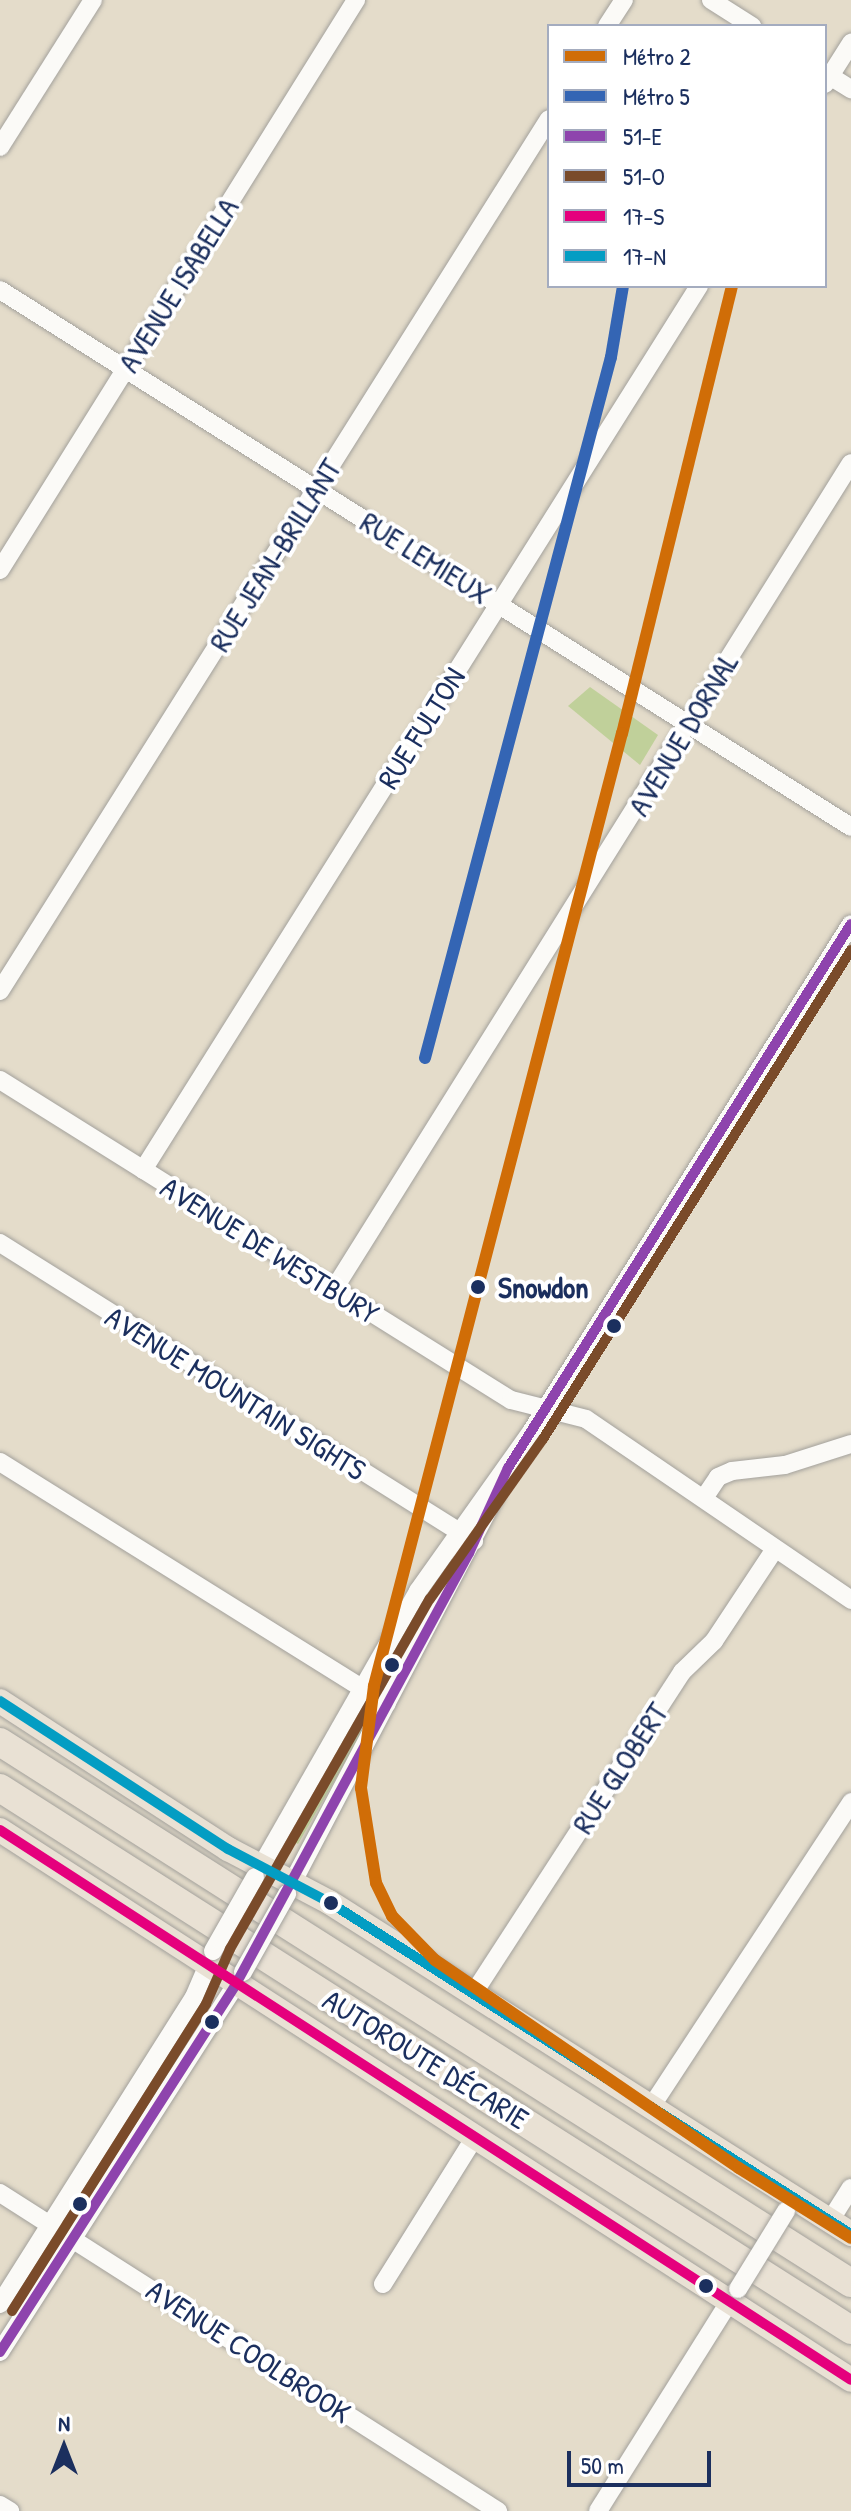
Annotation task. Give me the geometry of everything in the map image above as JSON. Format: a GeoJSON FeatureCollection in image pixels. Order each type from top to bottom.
{"type":"FeatureCollection","features":[{"type":"Feature","properties":{"kind":"highway","name":"AUTOROUTE DÉCARIE"},"geometry":{"type":"LineString","coordinates":[[0,1742],[851,2283]]}},
{"type":"Feature","properties":{"kind":"highway","name":"AUTOROUTE DÉCARIE"},"geometry":{"type":"LineString","coordinates":[[0,1788],[851,2330]]}},
{"type":"Feature","properties":{"kind":"main road"},"geometry":{"type":"LineString","coordinates":[[0,1701],[258,1872],[473,1994],[651,2107],[790,2205],[830,2221],[851,2234]]}},
{"type":"Feature","properties":{"kind":"main road"},"geometry":{"type":"LineString","coordinates":[[0,1830],[240,1978],[476,2135],[734,2296],[851,2380]]}},
{"type":"Feature","properties":{"kind":"street"},"geometry":{"type":"LineString","coordinates":[[0,147],[93,0]]}},
{"type":"Feature","properties":{"kind":"street","name":"AVENUE ISABELLA"},"geometry":{"type":"LineString","coordinates":[[0,570],[356,0]]}},
{"type":"Feature","properties":{"kind":"street"},"geometry":{"type":"LineString","coordinates":[[608,24],[624,0]]}},
{"type":"Feature","properties":{"kind":"street"},"geometry":{"type":"LineString","coordinates":[[711,0],[749,24]]}},
{"type":"Feature","properties":{"kind":"street"},"geometry":{"type":"LineString","coordinates":[[851,43],[827,78],[851,89]]}},
{"type":"Feature","properties":{"kind":"street","name":"RUE JEAN-BRILLANT"},"geometry":{"type":"LineString","coordinates":[[0,991],[547,122]]}},
{"type":"Feature","properties":{"kind":"street","name":"RUE FULTON"},"geometry":{"type":"LineString","coordinates":[[143,1170],[698,288]]}},
{"type":"Feature","properties":{"kind":"street","name":"RUE LEMIEUX"},"geometry":{"type":"LineString","coordinates":[[0,290],[851,827]]}},
{"type":"Feature","properties":{"kind":"street","name":"AVENUE DORNAL"},"geometry":{"type":"LineString","coordinates":[[334,1289],[851,463]]}},
{"type":"Feature","properties":{"kind":"street"},"geometry":{"type":"LineString","coordinates":[[0,2304],[194,1997],[210,1959],[258,1872],[362,1689],[457,1532],[508,1468],[851,924]]}},
{"type":"Feature","properties":{"kind":"street","name":"AVENUE DE WESTBURY"},"geometry":{"type":"LineString","coordinates":[[0,1080],[511,1400],[586,1419],[851,1600]]}},
{"type":"Feature","properties":{"kind":"street","name":"AVENUE MOUNTAIN SIGHTS"},"geometry":{"type":"LineString","coordinates":[[0,1243],[474,1541]]}},
{"type":"Feature","properties":{"kind":"street"},"geometry":{"type":"LineString","coordinates":[[704,1498],[718,1477],[732,1471],[785,1465],[851,1444]]}},
{"type":"Feature","properties":{"kind":"street"},"geometry":{"type":"LineString","coordinates":[[0,1462],[387,1704]]}},
{"type":"Feature","properties":{"kind":"street"},"geometry":{"type":"LineString","coordinates":[[0,2352],[240,1978],[474,1541],[508,1468]]}},
{"type":"Feature","properties":{"kind":"street","name":"RUE GLOBERT"},"geometry":{"type":"LineString","coordinates":[[473,1994],[682,1672],[714,1641],[775,1549]]}},
{"type":"Feature","properties":{"kind":"street"},"geometry":{"type":"LineString","coordinates":[[651,2107],[851,1802]]}},
{"type":"Feature","properties":{"kind":"street"},"geometry":{"type":"LineString","coordinates":[[383,2284],[476,2135]]}},
{"type":"Feature","properties":{"kind":"street"},"geometry":{"type":"LineString","coordinates":[[830,2221],[851,2188]]}},
{"type":"Feature","properties":{"kind":"street","name":"AVENUE COOLBROOK"},"geometry":{"type":"LineString","coordinates":[[0,2193],[498,2511]]}},
{"type":"Feature","properties":{"kind":"street"},"geometry":{"type":"LineString","coordinates":[[598,2511],[790,2205]]}},
{"type":"Feature","properties":{"kind":"street"},"geometry":{"type":"LineString","coordinates":[[0,2505],[10,2511]]}},
{"type":"Feature","properties":{"kind":"green space"},"geometry":{"type":"Polygon","coordinates":[[[590,687],[658,735],[640,765],[568,706],[590,687]]]}},
{"type":"Feature","properties":{"kind":"green space"},"geometry":{"type":"Polygon","coordinates":[[[358,1728],[363,1731],[298,1844],[292,1841],[358,1728]]]}},
{"type":"Feature","properties":{"kind":"metro line","name":"5"},"geometry":{"type":"LineString","coordinates":[[425,1058],[611,357],[623,288]]}},
{"type":"Feature","properties":{"kind":"metro line","name":"2"},"geometry":{"type":"LineString","coordinates":[[732,288],[622,733],[374,1686],[361,1788],[376,1883],[392,1916],[435,1960],[739,2168],[851,2238]]}},
{"type":"Feature","properties":{"kind":"transit line","name":"51-E"},"geometry":{"type":"LineString","coordinates":[[0,2352],[236,1984],[469,1553],[508,1468],[851,924]]}},
{"type":"Feature","properties":{"kind":"transit line","name":"51-O"},"geometry":{"type":"LineString","coordinates":[[12,2311],[206,2004],[230,1949],[430,1599],[543,1439],[851,950]]}},
{"type":"Feature","properties":{"kind":"transit line","name":"17-N"},"geometry":{"type":"LineString","coordinates":[[0,1701],[228,1849],[329,1902],[851,2234]]}},
{"type":"Feature","properties":{"kind":"transit line","name":"17-S"},"geometry":{"type":"LineString","coordinates":[[0,1830],[851,2380]]}},
{"type":"Feature","properties":{"kind":"place","name":"Snowdon"},"geometry":{"type":"Point","coordinates":[478,1287]}}]}
